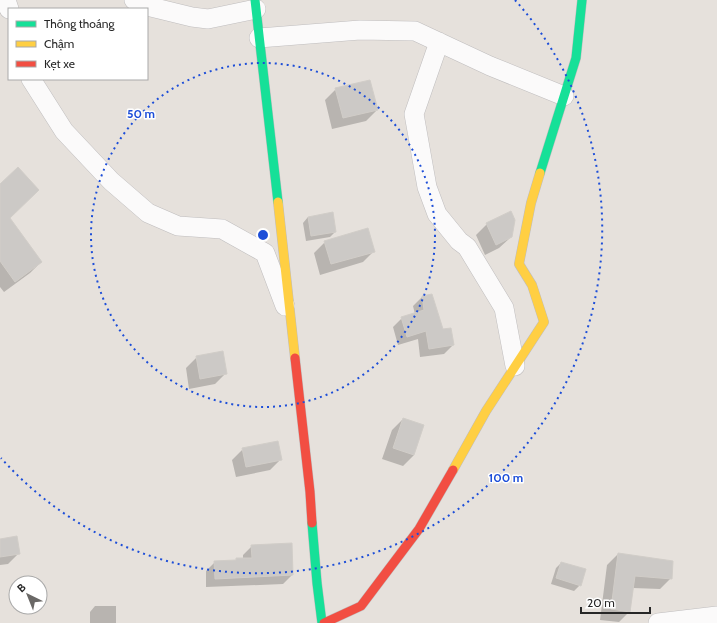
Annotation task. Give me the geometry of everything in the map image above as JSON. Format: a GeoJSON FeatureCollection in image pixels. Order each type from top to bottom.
{"type":"FeatureCollection","features":[{"type":"Feature","properties":{"kind":"street"},"geometry":{"type":"LineString","coordinates":[[134,0],[147,6],[192,17],[208,19],[256,5],[310,492],[317,584],[323,623],[361,606],[419,529],[486,410],[544,322],[532,286],[519,264],[531,203],[576,58],[582,0]]}},
{"type":"Feature","properties":{"kind":"street"},"geometry":{"type":"LineString","coordinates":[[259,38],[360,30],[415,30],[490,66],[564,96]]}},
{"type":"Feature","properties":{"kind":"street"},"geometry":{"type":"LineString","coordinates":[[439,42],[414,114],[427,187],[437,214],[459,241],[467,247],[504,308],[515,366]]}},
{"type":"Feature","properties":{"kind":"street"},"geometry":{"type":"LineString","coordinates":[[32,80],[64,131],[111,181],[148,214],[178,226],[222,229],[265,253],[291,324]]}},
{"type":"Feature","properties":{"kind":"street"},"geometry":{"type":"LineString","coordinates":[[658,623],[717,616]]}},
{"type":"Feature","properties":{"kind":"building"},"geometry":{"type":"Polygon","coordinates":[[[370,80],[378,110],[343,118],[335,88],[370,80]]]}},
{"type":"Feature","properties":{"kind":"building"},"geometry":{"type":"Polygon","coordinates":[[[18,167],[39,190],[10,218],[42,262],[15,282],[0,261],[0,184],[18,167]]]}},
{"type":"Feature","properties":{"kind":"building"},"geometry":{"type":"Polygon","coordinates":[[[511,211],[515,220],[512,237],[496,245],[486,223],[511,211]]]}},
{"type":"Feature","properties":{"kind":"building"},"geometry":{"type":"Polygon","coordinates":[[[333,212],[336,232],[311,236],[308,217],[333,212]]]}},
{"type":"Feature","properties":{"kind":"building"},"geometry":{"type":"Polygon","coordinates":[[[368,228],[375,252],[331,264],[324,241],[368,228]]]}},
{"type":"Feature","properties":{"kind":"building"},"geometry":{"type":"Polygon","coordinates":[[[432,294],[443,329],[451,328],[454,345],[429,349],[426,331],[407,337],[401,317],[424,310],[422,296],[432,294]]]}},
{"type":"Feature","properties":{"kind":"building"},"geometry":{"type":"Polygon","coordinates":[[[223,351],[227,374],[200,379],[196,356],[223,351]]]}},
{"type":"Feature","properties":{"kind":"building"},"geometry":{"type":"Polygon","coordinates":[[[403,418],[424,425],[414,455],[393,448],[403,418]]]}},
{"type":"Feature","properties":{"kind":"building"},"geometry":{"type":"Polygon","coordinates":[[[278,441],[282,460],[246,467],[242,448],[278,441]]]}},
{"type":"Feature","properties":{"kind":"building"},"geometry":{"type":"Polygon","coordinates":[[[17,536],[20,554],[0,557],[0,539],[17,536]]]}},
{"type":"Feature","properties":{"kind":"building"},"geometry":{"type":"Polygon","coordinates":[[[292,543],[293,575],[215,579],[214,561],[236,560],[236,558],[252,558],[251,545],[292,543]]]}},
{"type":"Feature","properties":{"kind":"building"},"geometry":{"type":"Polygon","coordinates":[[[618,553],[673,561],[672,579],[635,576],[630,612],[611,609],[618,553]]]}},
{"type":"Feature","properties":{"kind":"building"},"geometry":{"type":"Polygon","coordinates":[[[561,562],[586,569],[581,586],[556,578],[561,562]]]}},
{"type":"Feature","properties":{"kind":"traffic: fast"},"geometry":{"type":"LineString","coordinates":[[255,0],[278,202]]}},
{"type":"Feature","properties":{"kind":"traffic: fast"},"geometry":{"type":"LineString","coordinates":[[540,173],[576,58],[582,0]]}},
{"type":"Feature","properties":{"kind":"traffic: fast"},"geometry":{"type":"LineString","coordinates":[[312,523],[322,623]]}},
{"type":"Feature","properties":{"kind":"traffic: slow"},"geometry":{"type":"LineString","coordinates":[[453,470],[486,411],[544,322],[532,285],[519,264],[531,203],[540,173]]}},
{"type":"Feature","properties":{"kind":"traffic: slow"},"geometry":{"type":"LineString","coordinates":[[278,202],[295,358]]}},
{"type":"Feature","properties":{"kind":"traffic: jam"},"geometry":{"type":"LineString","coordinates":[[295,358],[312,523]]}},
{"type":"Feature","properties":{"kind":"traffic: jam"},"geometry":{"type":"LineString","coordinates":[[324,623],[361,606],[419,529],[453,470]]}}]}
